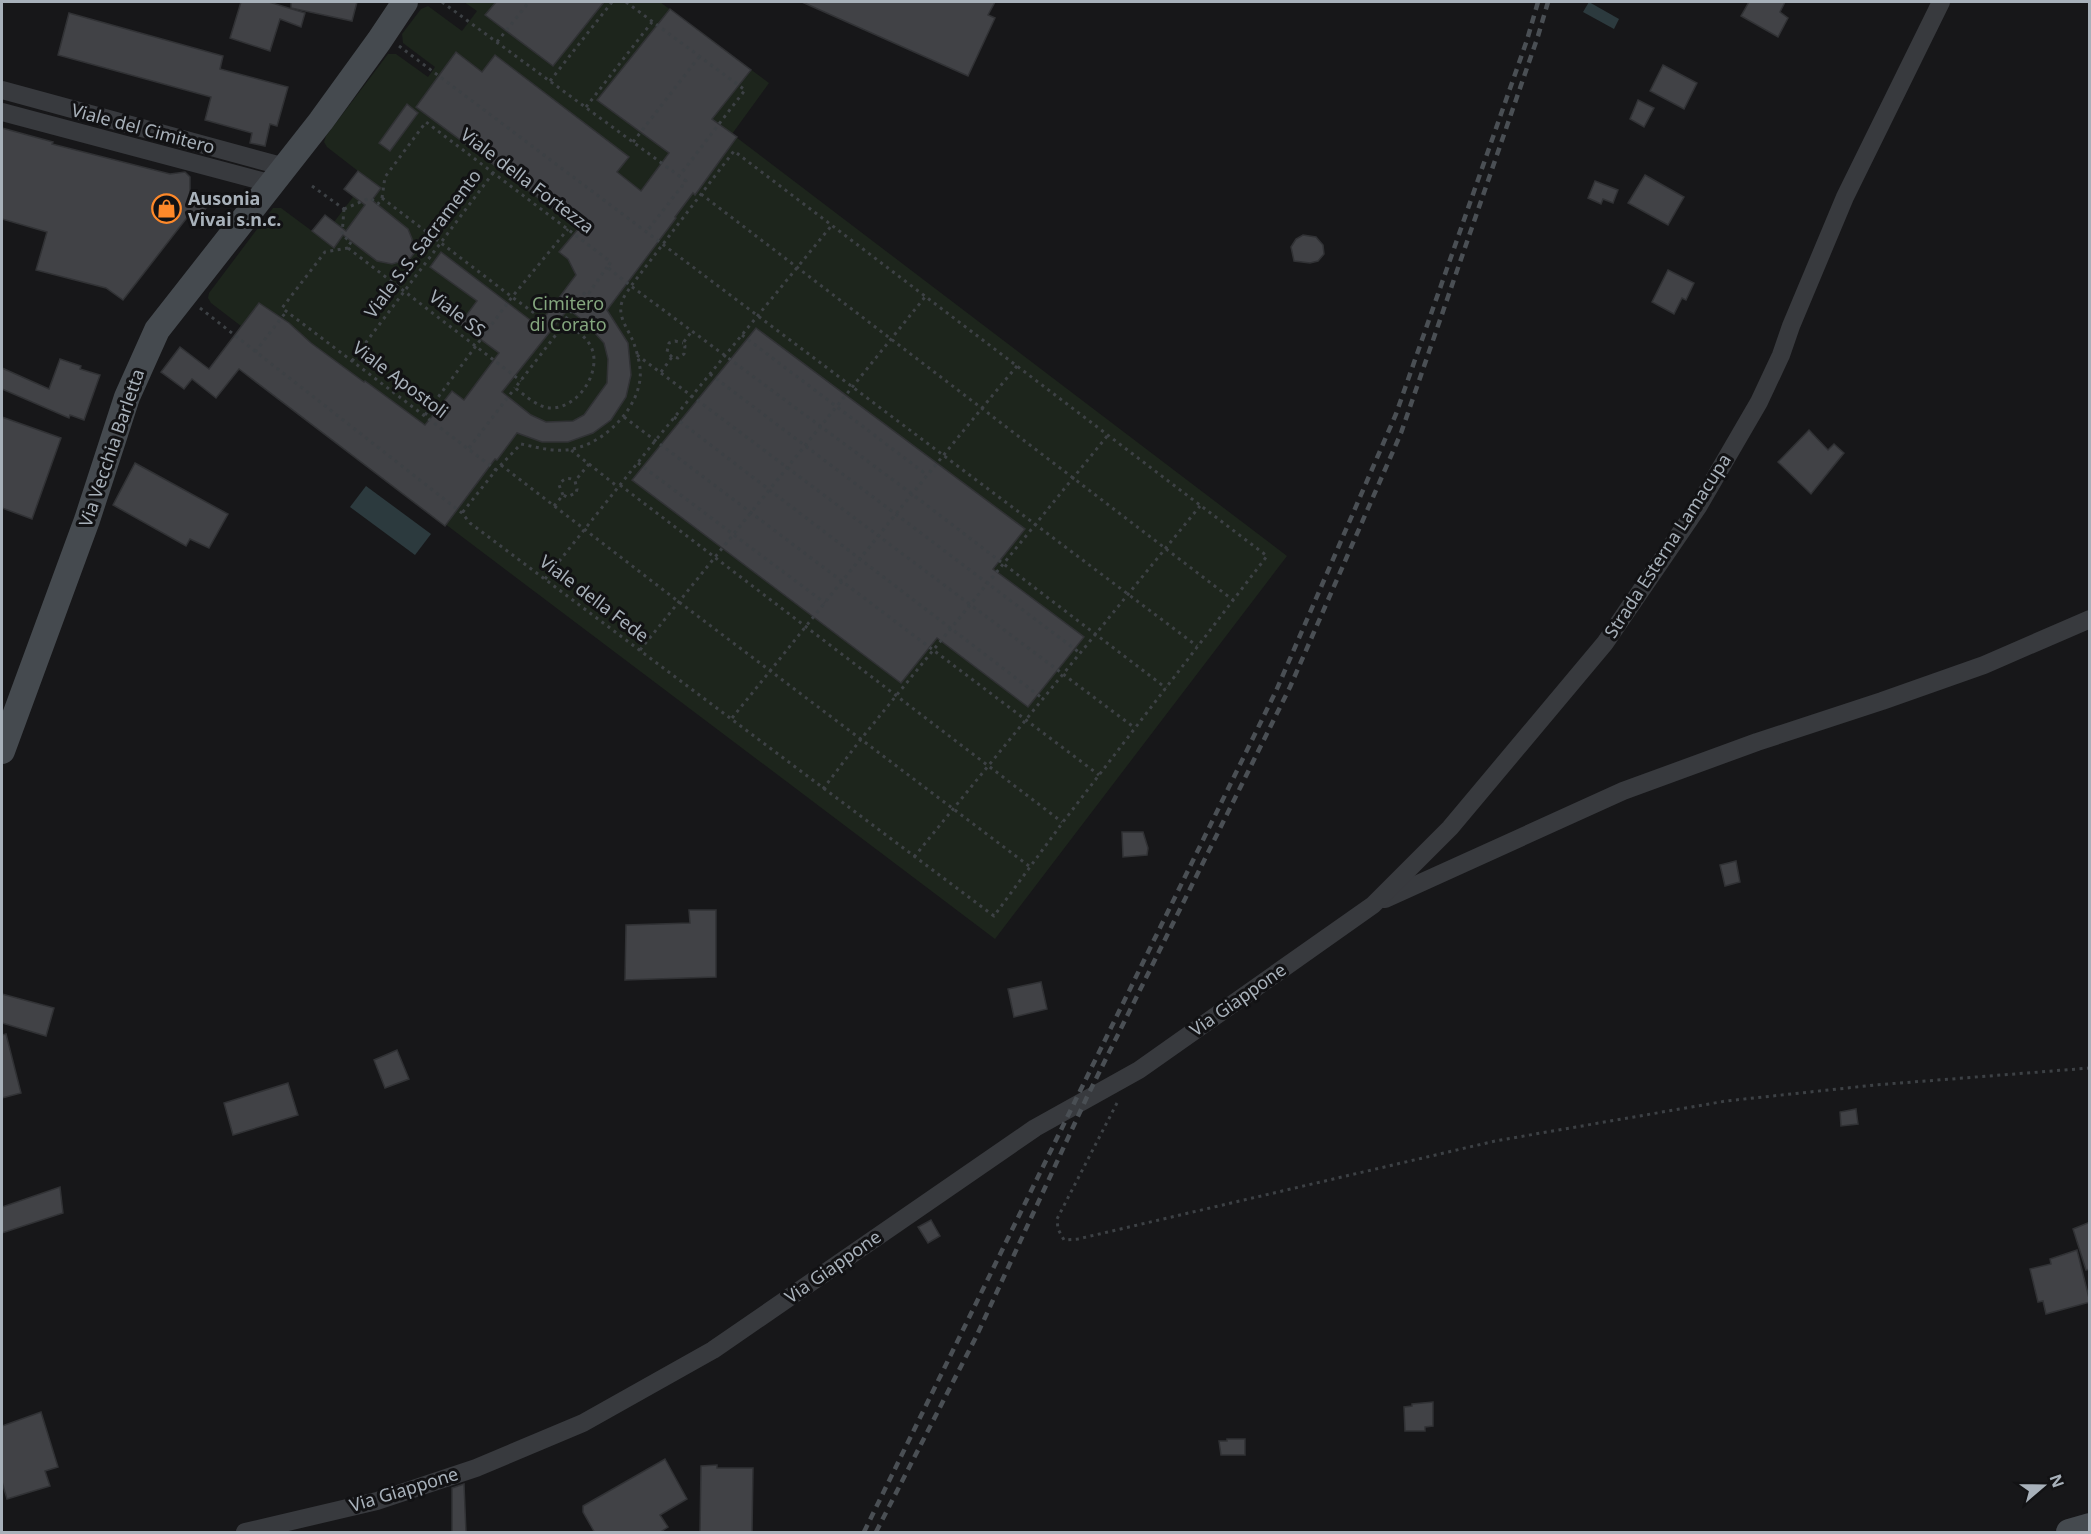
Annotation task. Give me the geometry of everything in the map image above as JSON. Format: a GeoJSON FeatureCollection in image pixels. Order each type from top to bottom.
{"type":"FeatureCollection","features":[{"type":"Feature","properties":{"kind":"street","name":"Via Vecchia Barletta"},"geometry":{"type":"LineString","coordinates":[[2,751],[87,520],[128,397],[157,330],[321,121],[405,2]]}},
{"type":"Feature","properties":{"kind":"street","name":"Strada Esterna Lamacupa"},"geometry":{"type":"LineString","coordinates":[[1373,905],[1450,828],[1605,642],[1698,507],[1759,402],[1781,355],[1845,196],[1941,2]]}},
{"type":"Feature","properties":{"kind":"street","name":"Viale del Cimitero"},"geometry":{"type":"LineString","coordinates":[[2,90],[279,176]]}},
{"type":"Feature","properties":{"kind":"street","name":"Viale del Cimitero"},"geometry":{"type":"LineString","coordinates":[[2,102],[279,176]]}},
{"type":"Feature","properties":{"kind":"street"},"geometry":{"type":"LineString","coordinates":[[2,112],[279,176]]}},
{"type":"Feature","properties":{"kind":"street"},"geometry":{"type":"LineString","coordinates":[[1373,905],[1623,791],[1757,742],[1984,665],[2090,619]]}},
{"type":"Feature","properties":{"kind":"street","name":"Via Giappone"},"geometry":{"type":"LineString","coordinates":[[245,1533],[377,1501],[476,1468],[593,1417],[713,1350],[1035,1128],[1139,1070],[1373,905]]}},
{"type":"Feature","properties":{"kind":"street"},"geometry":{"type":"LineString","coordinates":[[2069,1533],[2090,1526]]}},
{"type":"Feature","properties":{"kind":"path"},"geometry":{"type":"LineString","coordinates":[[442,2],[686,181],[647,231]]}},
{"type":"Feature","properties":{"kind":"path"},"geometry":{"type":"LineString","coordinates":[[497,42],[529,2]]}},
{"type":"Feature","properties":{"kind":"path"},"geometry":{"type":"LineString","coordinates":[[550,81],[612,2]]}},
{"type":"Feature","properties":{"kind":"path"},"geometry":{"type":"LineString","coordinates":[[626,2],[745,90],[679,176]]}},
{"type":"Feature","properties":{"kind":"path"},"geometry":{"type":"LineString","coordinates":[[586,107],[652,21]]}},
{"type":"Feature","properties":{"kind":"path"},"geometry":{"type":"LineString","coordinates":[[384,34],[1197,647]]}},
{"type":"Feature","properties":{"kind":"path"},"geometry":{"type":"LineString","coordinates":[[633,142],[699,57]]}},
{"type":"Feature","properties":{"kind":"path","name":"Viale della Fortezza"},"geometry":{"type":"LineString","coordinates":[[382,198],[385,177],[426,122],[611,262],[607,267]]}},
{"type":"Feature","properties":{"kind":"path"},"geometry":{"type":"LineString","coordinates":[[462,513],[496,470],[521,444],[554,450],[579,448],[603,436],[624,417],[635,398],[640,371],[637,355],[621,315],[621,303],[631,286],[734,151],[1267,556],[1029,866],[501,465]]}},
{"type":"Feature","properties":{"kind":"path","name":"Viale S.S. Sacramento"},"geometry":{"type":"LineString","coordinates":[[352,361],[493,173]]}},
{"type":"Feature","properties":{"kind":"path"},"geometry":{"type":"LineString","coordinates":[[312,186],[344,209]]}},
{"type":"Feature","properties":{"kind":"path"},"geometry":{"type":"LineString","coordinates":[[701,194],[1233,600]]}},
{"type":"Feature","properties":{"kind":"path"},"geometry":{"type":"LineString","coordinates":[[344,209],[370,198],[378,204],[382,198],[559,331]]}},
{"type":"Feature","properties":{"kind":"path"},"geometry":{"type":"LineString","coordinates":[[255,352],[286,312],[282,308],[325,252],[348,248],[351,242],[342,235],[344,209]]}},
{"type":"Feature","properties":{"kind":"path"},"geometry":{"type":"LineString","coordinates":[[545,579],[674,417],[832,225]]}},
{"type":"Feature","properties":{"kind":"path"},"geometry":{"type":"LineString","coordinates":[[425,415],[512,297],[568,229]]}},
{"type":"Feature","properties":{"kind":"path","name":"Viale SS"},"geometry":{"type":"LineString","coordinates":[[348,248],[521,381]]}},
{"type":"Feature","properties":{"kind":"path"},"geometry":{"type":"LineString","coordinates":[[469,448],[565,323],[586,291],[589,293],[607,267],[912,494],[1166,688]]}},
{"type":"Feature","properties":{"kind":"path","name":"Viale della Fede"},"geometry":{"type":"LineString","coordinates":[[185,296],[462,513],[470,523],[994,916],[1029,866]]}},
{"type":"Feature","properties":{"kind":"path"},"geometry":{"type":"LineString","coordinates":[[640,650],[925,296]]}},
{"type":"Feature","properties":{"kind":"path","name":"Viale Apostoli"},"geometry":{"type":"LineString","coordinates":[[286,312],[496,470]]}},
{"type":"Feature","properties":{"kind":"path"},"geometry":{"type":"LineString","coordinates":[[515,388],[538,405],[551,408],[568,403],[582,392],[594,373],[593,352],[582,334],[565,323]]}},
{"type":"Feature","properties":{"kind":"path"},"geometry":{"type":"LineString","coordinates":[[683,343],[692,331]]}},
{"type":"Feature","properties":{"kind":"path"},"geometry":{"type":"LineString","coordinates":[[742,334],[927,475]]}},
{"type":"Feature","properties":{"kind":"path"},"geometry":{"type":"LineString","coordinates":[[675,341],[683,343],[684,354],[678,358],[672,357],[667,352],[669,343],[675,341]]}},
{"type":"Feature","properties":{"kind":"path"},"geometry":{"type":"LineString","coordinates":[[637,355],[1135,728]]}},
{"type":"Feature","properties":{"kind":"path"},"geometry":{"type":"LineString","coordinates":[[661,372],[672,357]]}},
{"type":"Feature","properties":{"kind":"path"},"geometry":{"type":"LineString","coordinates":[[732,718],[877,536],[1017,366]]}},
{"type":"Feature","properties":{"kind":"path"},"geometry":{"type":"LineString","coordinates":[[710,374],[1080,653]]}},
{"type":"Feature","properties":{"kind":"path"},"geometry":{"type":"LineString","coordinates":[[624,417],[1099,775]]}},
{"type":"Feature","properties":{"kind":"path"},"geometry":{"type":"LineString","coordinates":[[674,417],[1042,698]]}},
{"type":"Feature","properties":{"kind":"path"},"geometry":{"type":"LineString","coordinates":[[823,789],[1108,435]]}},
{"type":"Feature","properties":{"kind":"path"},"geometry":{"type":"LineString","coordinates":[[570,449],[1063,822]]}},
{"type":"Feature","properties":{"kind":"path"},"geometry":{"type":"LineString","coordinates":[[638,463],[825,603]]}},
{"type":"Feature","properties":{"kind":"path"},"geometry":{"type":"LineString","coordinates":[[575,481],[589,464]]}},
{"type":"Feature","properties":{"kind":"path"},"geometry":{"type":"LineString","coordinates":[[563,495],[559,485],[563,480],[566,478],[575,481]]}},
{"type":"Feature","properties":{"kind":"path"},"geometry":{"type":"LineString","coordinates":[[563,495],[567,497],[576,494],[575,481]]}},
{"type":"Feature","properties":{"kind":"path"},"geometry":{"type":"LineString","coordinates":[[554,506],[563,495]]}},
{"type":"Feature","properties":{"kind":"path"},"geometry":{"type":"LineString","coordinates":[[914,857],[1200,506]]}},
{"type":"Feature","properties":{"kind":"path"},"geometry":{"type":"LineString","coordinates":[[1118,1101],[1057,1219],[1058,1229],[1064,1240],[1078,1239],[1495,1142],[1725,1101],[1875,1085],[2090,1068]]}},
{"type":"Feature","properties":{"kind":"green space","name":"Cimitero di Corato"},"geometry":{"type":"Polygon","coordinates":[[[464,2],[660,2],[769,83],[732,134],[1287,556],[995,939],[220,354],[241,326],[211,303],[208,298],[209,293],[273,208],[281,208],[312,231],[325,215],[334,222],[353,197],[344,189],[358,171],[327,147],[324,142],[326,136],[388,54],[396,54],[428,77],[435,67],[403,43],[402,34],[421,9],[428,6],[462,31],[477,11],[464,2]]]}},
{"type":"Feature","properties":{"kind":"shaded area"},"geometry":{"type":"Polygon","coordinates":[[[1589,2],[1619,19],[1614,29],[1583,12],[1589,2]]]}},
{"type":"Feature","properties":{"kind":"shaded area"},"geometry":{"type":"Polygon","coordinates":[[[366,486],[431,534],[415,555],[350,507],[366,486]]]}},
{"type":"Feature","properties":{"kind":"building"},"geometry":{"type":"Polygon","coordinates":[[[241,2],[269,2],[305,13],[301,27],[280,19],[270,51],[230,38],[241,2]]]}},
{"type":"Feature","properties":{"kind":"building"},"geometry":{"type":"Polygon","coordinates":[[[291,2],[357,2],[352,21],[291,8],[291,2]]]}},
{"type":"Feature","properties":{"kind":"building"},"geometry":{"type":"Polygon","coordinates":[[[496,2],[604,2],[553,66],[485,15],[496,2]]]}},
{"type":"Feature","properties":{"kind":"building"},"geometry":{"type":"Polygon","coordinates":[[[802,2],[995,2],[988,15],[995,18],[968,76],[802,2]]]}},
{"type":"Feature","properties":{"kind":"building"},"geometry":{"type":"Polygon","coordinates":[[[1749,2],[1785,2],[1780,12],[1788,18],[1778,37],[1741,16],[1749,2]]]}},
{"type":"Feature","properties":{"kind":"building"},"geometry":{"type":"Polygon","coordinates":[[[670,9],[751,70],[712,119],[737,137],[607,310],[628,343],[631,375],[626,397],[611,420],[593,433],[568,442],[542,442],[517,433],[445,526],[239,369],[216,398],[192,379],[184,389],[161,372],[180,347],[209,369],[259,303],[425,425],[452,391],[464,400],[499,353],[460,324],[477,301],[430,267],[441,252],[538,326],[576,275],[568,259],[559,252],[579,228],[416,107],[456,52],[482,72],[495,55],[629,157],[617,172],[641,191],[669,153],[597,100],[670,9]],[[568,309],[502,392],[531,415],[546,422],[573,421],[584,415],[607,383],[608,359],[604,343],[585,322],[568,309]]]}},
{"type":"Feature","properties":{"kind":"building"},"geometry":{"type":"Polygon","coordinates":[[[69,13],[223,56],[220,69],[288,87],[277,126],[270,124],[265,146],[250,143],[252,133],[205,120],[211,97],[58,55],[69,13]]]}},
{"type":"Feature","properties":{"kind":"building"},"geometry":{"type":"Polygon","coordinates":[[[1663,65],[1697,83],[1684,109],[1650,91],[1663,65]]]}},
{"type":"Feature","properties":{"kind":"building"},"geometry":{"type":"Polygon","coordinates":[[[1638,100],[1654,108],[1644,127],[1630,119],[1638,100]]]}},
{"type":"Feature","properties":{"kind":"building"},"geometry":{"type":"Polygon","coordinates":[[[407,104],[418,113],[390,151],[379,143],[407,104]]]}},
{"type":"Feature","properties":{"kind":"building"},"geometry":{"type":"Polygon","coordinates":[[[2,128],[53,142],[52,144],[170,174],[185,172],[190,177],[190,191],[206,208],[196,221],[189,215],[123,300],[106,288],[36,270],[47,232],[2,219],[2,128]]]}},
{"type":"Feature","properties":{"kind":"building"},"geometry":{"type":"Polygon","coordinates":[[[358,171],[381,188],[372,200],[408,229],[412,239],[412,249],[415,252],[406,264],[402,261],[392,264],[377,261],[343,235],[334,248],[312,231],[325,215],[346,231],[365,205],[344,189],[358,171]]]}},
{"type":"Feature","properties":{"kind":"building"},"geometry":{"type":"Polygon","coordinates":[[[1645,175],[1684,197],[1668,225],[1628,203],[1645,175]]]}},
{"type":"Feature","properties":{"kind":"building"},"geometry":{"type":"Polygon","coordinates":[[[1595,181],[1618,190],[1613,203],[1603,199],[1601,204],[1588,198],[1595,181]]]}},
{"type":"Feature","properties":{"kind":"building"},"geometry":{"type":"Polygon","coordinates":[[[1303,235],[1316,237],[1323,245],[1324,254],[1318,261],[1310,263],[1294,261],[1291,247],[1296,239],[1303,235]]]}},
{"type":"Feature","properties":{"kind":"building"},"geometry":{"type":"Polygon","coordinates":[[[1668,270],[1694,283],[1686,300],[1682,298],[1674,314],[1652,302],[1668,270]]]}},
{"type":"Feature","properties":{"kind":"building"},"geometry":{"type":"Polygon","coordinates":[[[756,328],[1025,529],[993,569],[1084,637],[1028,707],[937,638],[901,683],[632,480],[756,328]]]}},
{"type":"Feature","properties":{"kind":"building"},"geometry":{"type":"Polygon","coordinates":[[[60,359],[81,366],[80,369],[100,375],[84,420],[70,415],[69,418],[2,389],[2,368],[49,389],[60,359]]]}},
{"type":"Feature","properties":{"kind":"building"},"geometry":{"type":"Polygon","coordinates":[[[2,417],[61,438],[32,519],[2,508],[2,417]]]}},
{"type":"Feature","properties":{"kind":"building"},"geometry":{"type":"Polygon","coordinates":[[[1809,430],[1828,450],[1834,444],[1844,453],[1811,494],[1778,462],[1809,430]]]}},
{"type":"Feature","properties":{"kind":"building"},"geometry":{"type":"Polygon","coordinates":[[[135,463],[228,514],[209,548],[190,539],[186,546],[113,505],[135,463]]]}},
{"type":"Feature","properties":{"kind":"building"},"geometry":{"type":"Polygon","coordinates":[[[1122,832],[1143,832],[1148,848],[1147,855],[1123,857],[1122,832]]]}},
{"type":"Feature","properties":{"kind":"building"},"geometry":{"type":"Polygon","coordinates":[[[1736,861],[1740,882],[1725,886],[1720,865],[1736,861]]]}},
{"type":"Feature","properties":{"kind":"building"},"geometry":{"type":"Polygon","coordinates":[[[689,910],[716,910],[716,977],[625,980],[626,925],[690,923],[689,910]]]}},
{"type":"Feature","properties":{"kind":"building"},"geometry":{"type":"Polygon","coordinates":[[[1041,982],[1047,1009],[1014,1017],[1008,989],[1041,982]]]}},
{"type":"Feature","properties":{"kind":"building"},"geometry":{"type":"Polygon","coordinates":[[[2,994],[54,1008],[46,1036],[2,1023],[2,994]]]}},
{"type":"Feature","properties":{"kind":"building"},"geometry":{"type":"Polygon","coordinates":[[[6,1034],[21,1093],[2,1098],[2,1035],[6,1034]]]}},
{"type":"Feature","properties":{"kind":"building"},"geometry":{"type":"Polygon","coordinates":[[[397,1050],[409,1079],[385,1088],[374,1060],[397,1050]]]}},
{"type":"Feature","properties":{"kind":"building"},"geometry":{"type":"Polygon","coordinates":[[[288,1083],[298,1115],[233,1135],[224,1103],[288,1083]]]}},
{"type":"Feature","properties":{"kind":"building"},"geometry":{"type":"Polygon","coordinates":[[[1856,1109],[1858,1124],[1841,1126],[1840,1112],[1856,1109]]]}},
{"type":"Feature","properties":{"kind":"building"},"geometry":{"type":"Polygon","coordinates":[[[60,1187],[63,1213],[2,1233],[2,1207],[60,1187]]]}},
{"type":"Feature","properties":{"kind":"building"},"geometry":{"type":"Polygon","coordinates":[[[931,1220],[940,1236],[928,1243],[918,1227],[931,1220]]]}},
{"type":"Feature","properties":{"kind":"building"},"geometry":{"type":"Polygon","coordinates":[[[2090,1222],[2090,1269],[2086,1270],[2073,1229],[2090,1222]]]}},
{"type":"Feature","properties":{"kind":"building"},"geometry":{"type":"Polygon","coordinates":[[[2077,1250],[2090,1302],[2046,1314],[2043,1301],[2038,1302],[2030,1269],[2051,1264],[2050,1259],[2077,1250]]]}},
{"type":"Feature","properties":{"kind":"building"},"geometry":{"type":"Polygon","coordinates":[[[1433,1402],[1433,1426],[1425,1427],[1425,1431],[1405,1431],[1404,1407],[1433,1402]]]}},
{"type":"Feature","properties":{"kind":"building"},"geometry":{"type":"Polygon","coordinates":[[[41,1412],[58,1467],[45,1471],[50,1486],[7,1499],[2,1482],[2,1426],[41,1412]]]}},
{"type":"Feature","properties":{"kind":"building"},"geometry":{"type":"Polygon","coordinates":[[[1227,1439],[1245,1439],[1245,1455],[1221,1455],[1219,1441],[1227,1441],[1227,1439]]]}},
{"type":"Feature","properties":{"kind":"building"},"geometry":{"type":"Polygon","coordinates":[[[665,1459],[687,1499],[660,1515],[668,1527],[659,1533],[595,1533],[583,1512],[583,1506],[665,1459]]]}},
{"type":"Feature","properties":{"kind":"building"},"geometry":{"type":"Polygon","coordinates":[[[717,1465],[717,1468],[753,1468],[752,1533],[700,1533],[701,1466],[717,1465]]]}},
{"type":"Feature","properties":{"kind":"building"},"geometry":{"type":"Polygon","coordinates":[[[464,1484],[466,1533],[452,1533],[452,1488],[464,1484]]]}},
{"type":"Feature","properties":{"kind":"railway"},"geometry":{"type":"LineString","coordinates":[[864,1532],[1276,691],[1396,414],[1527,40],[1538,2]]}},
{"type":"Feature","properties":{"kind":"railway"},"geometry":{"type":"LineString","coordinates":[[876,1532],[976,1337],[1086,1099],[1290,687],[1401,433],[1548,2]]}},
{"type":"Feature","properties":{"kind":"place","name":"Ausonia Vivai s.n.c."},"geometry":{"type":"Point","coordinates":[167,209]}}]}
